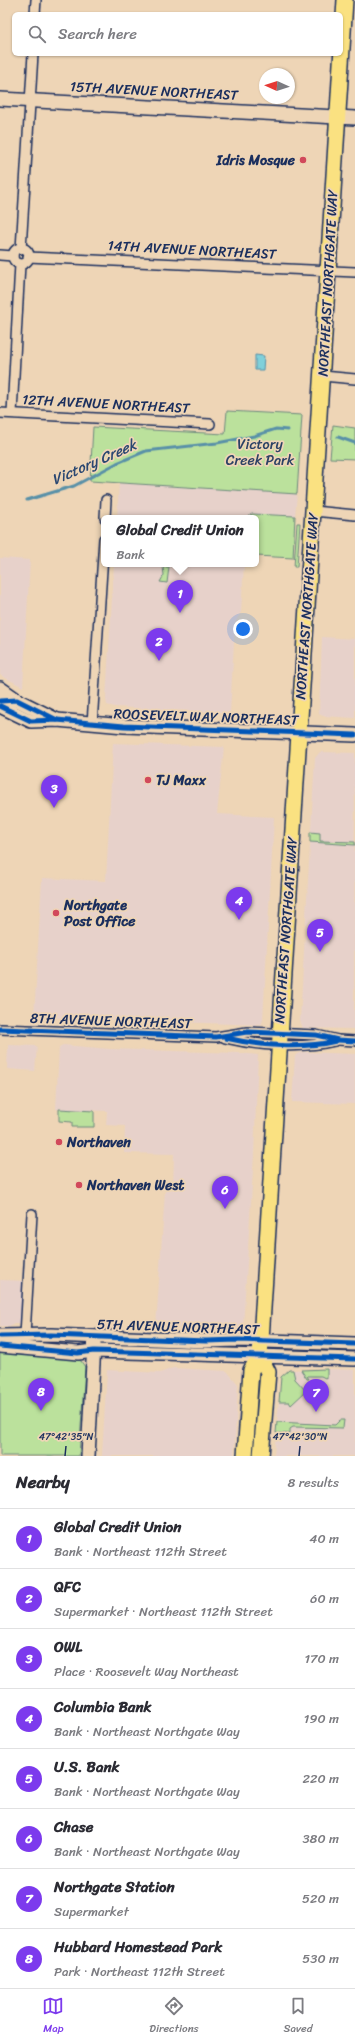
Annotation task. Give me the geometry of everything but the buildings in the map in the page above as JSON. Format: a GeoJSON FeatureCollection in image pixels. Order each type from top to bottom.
{"type":"FeatureCollection","features":[{"type":"Feature","properties":{"kind":"main road","name":"NORTHEAST NORTHGATE WAY"},"geometry":{"type":"LineString","coordinates":[[343,33],[345,0]]}},
{"type":"Feature","properties":{"kind":"main road","name":"NORTHEAST NORTHGATE WAY"},"geometry":{"type":"LineString","coordinates":[[261,1456],[268,1372],[260,1356],[260,1341],[298,733],[323,376],[342,56]]}},
{"type":"Feature","properties":{"kind":"main road","name":"15TH AVENUE NORTHEAST"},"geometry":{"type":"LineString","coordinates":[[0,99],[355,118]]}},
{"type":"Feature","properties":{"kind":"main road"},"geometry":{"type":"LineString","coordinates":[[0,688],[18,700]]}},
{"type":"Feature","properties":{"kind":"main road","name":"ROOSEVELT WAY NORTHEAST"},"geometry":{"type":"LineString","coordinates":[[2,707],[18,700],[57,720]]}},
{"type":"Feature","properties":{"kind":"main road","name":"ROOSEVELT WAY NORTHEAST"},"geometry":{"type":"LineString","coordinates":[[2,707],[30,721],[57,720],[92,724],[355,735]]}},
{"type":"Feature","properties":{"kind":"main road","name":"5TH AVENUE NORTHEAST"},"geometry":{"type":"LineString","coordinates":[[0,1336],[95,1336],[206,1341],[355,1344]]}},
{"type":"Feature","properties":{"kind":"main road"},"geometry":{"type":"LineString","coordinates":[[88,1456],[95,1336]]}},
{"type":"Feature","properties":{"kind":"main road","name":"5TH AVENUE NORTHEAST"},"geometry":{"type":"LineString","coordinates":[[0,1346],[78,1353],[94,1351],[355,1359]]}},
{"type":"Feature","properties":{"kind":"main road","name":"NORTHEAST NORTHGATE WAY"},"geometry":{"type":"LineString","coordinates":[[245,1456],[251,1370],[260,1356]]}},
{"type":"Feature","properties":{"kind":"street"},"geometry":{"type":"LineString","coordinates":[[35,12],[36,0]]}},
{"type":"Feature","properties":{"kind":"street"},"geometry":{"type":"LineString","coordinates":[[21,248],[33,56]]}},
{"type":"Feature","properties":{"kind":"street"},"geometry":{"type":"LineString","coordinates":[[21,248],[26,251],[28,257],[25,263],[20,264],[15,262],[13,256],[15,251],[21,248]]}},
{"type":"Feature","properties":{"kind":"street"},"geometry":{"type":"LineString","coordinates":[[0,255],[13,256]]}},
{"type":"Feature","properties":{"kind":"street","name":"14TH AVENUE NORTHEAST"},"geometry":{"type":"LineString","coordinates":[[28,257],[355,272]]}},
{"type":"Feature","properties":{"kind":"street"},"geometry":{"type":"LineString","coordinates":[[12,413],[20,264]]}},
{"type":"Feature","properties":{"kind":"street"},"geometry":{"type":"LineString","coordinates":[[323,376],[355,378]]}},
{"type":"Feature","properties":{"kind":"street","name":"12TH AVENUE NORTHEAST"},"geometry":{"type":"LineString","coordinates":[[0,413],[210,424]]}},
{"type":"Feature","properties":{"kind":"street"},"geometry":{"type":"LineString","coordinates":[[105,515],[106,500]]}},
{"type":"Feature","properties":{"kind":"street"},"geometry":{"type":"LineString","coordinates":[[314,511],[355,515]]}},
{"type":"Feature","properties":{"kind":"street"},"geometry":{"type":"LineString","coordinates":[[92,724],[102,567]]}},
{"type":"Feature","properties":{"kind":"street","name":"8TH AVENUE NORTHEAST"},"geometry":{"type":"LineString","coordinates":[[0,1029],[222,1037],[247,1032],[280,1039],[316,1035],[338,1040],[355,1041]]}},
{"type":"Feature","properties":{"kind":"street"},"geometry":{"type":"LineString","coordinates":[[25,1335],[32,1214]]}},
{"type":"Feature","properties":{"kind":"shaded area"},"geometry":{"type":"Polygon","coordinates":[[[119,483],[297,494],[295,516],[252,514],[117,515],[119,483]]]}},
{"type":"Feature","properties":{"kind":"shaded area"},"geometry":{"type":"Polygon","coordinates":[[[0,558],[30,560],[23,687],[0,675],[0,558]]]}},
{"type":"Feature","properties":{"kind":"shaded area"},"geometry":{"type":"Polygon","coordinates":[[[114,567],[244,567],[241,612],[235,623],[230,713],[115,707],[107,705],[106,699],[114,567]]]}},
{"type":"Feature","properties":{"kind":"shaded area"},"geometry":{"type":"Polygon","coordinates":[[[322,637],[355,639],[355,718],[323,716],[319,714],[322,637]]]}},
{"type":"Feature","properties":{"kind":"shaded area"},"geometry":{"type":"Polygon","coordinates":[[[113,743],[224,747],[217,814],[274,817],[263,1020],[261,1025],[34,1017],[42,878],[106,881],[113,743]]]}},
{"type":"Feature","properties":{"kind":"shaded area"},"geometry":{"type":"Polygon","coordinates":[[[320,752],[355,753],[354,1029],[303,1028],[300,1021],[315,758],[320,752]]]}},
{"type":"Feature","properties":{"kind":"shaded area"},"geometry":{"type":"Polygon","coordinates":[[[8,1045],[37,1046],[35,1071],[7,1069],[8,1045]]]}},
{"type":"Feature","properties":{"kind":"shaded area"},"geometry":{"type":"Polygon","coordinates":[[[63,1045],[110,1049],[239,1053],[258,1055],[254,1154],[243,1327],[241,1329],[156,1327],[165,1191],[173,1189],[174,1154],[124,1153],[125,1126],[106,1125],[107,1111],[56,1109],[59,1047],[63,1045]]]}},
{"type":"Feature","properties":{"kind":"shaded area"},"geometry":{"type":"Polygon","coordinates":[[[303,1052],[355,1054],[355,1104],[292,1102],[295,1056],[303,1052]]]}},
{"type":"Feature","properties":{"kind":"shaded area"},"geometry":{"type":"Polygon","coordinates":[[[0,1280],[28,1281],[25,1323],[13,1323],[12,1326],[0,1326],[0,1280]]]}},
{"type":"Feature","properties":{"kind":"shaded area"},"geometry":{"type":"Polygon","coordinates":[[[173,1368],[227,1371],[238,1384],[234,1456],[102,1456],[107,1370],[160,1373],[173,1368]]]}},
{"type":"Feature","properties":{"kind":"shaded area"},"geometry":{"type":"Polygon","coordinates":[[[289,1370],[355,1370],[355,1456],[274,1456],[281,1377],[289,1370]]]}},
{"type":"Feature","properties":{"kind":"green space","name":"Victory Creek Park"},"geometry":{"type":"Polygon","coordinates":[[[227,411],[302,415],[297,494],[90,481],[93,427],[225,434],[227,411]]]}},
{"type":"Feature","properties":{"kind":"green space"},"geometry":{"type":"Polygon","coordinates":[[[333,425],[355,428],[355,459],[330,458],[333,425]]]}},
{"type":"Feature","properties":{"kind":"green space"},"geometry":{"type":"Polygon","coordinates":[[[252,514],[295,516],[293,558],[259,556],[259,515],[250,515],[252,514]]]}},
{"type":"Feature","properties":{"kind":"green space"},"geometry":{"type":"Polygon","coordinates":[[[297,523],[300,523],[297,567],[294,567],[297,523]]]}},
{"type":"Feature","properties":{"kind":"green space"},"geometry":{"type":"Polygon","coordinates":[[[163,567],[169,567],[167,583],[160,582],[164,575],[163,567]]]}},
{"type":"Feature","properties":{"kind":"green space"},"geometry":{"type":"Polygon","coordinates":[[[310,832],[320,833],[320,841],[355,842],[355,845],[310,842],[310,832]]]}},
{"type":"Feature","properties":{"kind":"green space"},"geometry":{"type":"Polygon","coordinates":[[[59,1109],[94,1111],[94,1127],[72,1127],[72,1122],[59,1121],[59,1109]]]}},
{"type":"Feature","properties":{"kind":"green space"},"geometry":{"type":"Polygon","coordinates":[[[0,1352],[75,1358],[81,1361],[85,1367],[79,1456],[0,1456],[0,1352]]]}},
{"type":"Feature","properties":{"kind":"green space"},"geometry":{"type":"Polygon","coordinates":[[[327,1369],[327,1379],[321,1376],[307,1376],[309,1379],[307,1379],[301,1370],[327,1369]]]}},
{"type":"Feature","properties":{"kind":"green space"},"geometry":{"type":"Polygon","coordinates":[[[289,1370],[293,1370],[295,1379],[306,1391],[291,1405],[289,1402],[279,1402],[281,1377],[289,1370]]]}},
{"type":"Feature","properties":{"kind":"green space"},"geometry":{"type":"Polygon","coordinates":[[[340,1420],[344,1420],[343,1428],[293,1427],[290,1429],[290,1434],[276,1433],[277,1422],[335,1425],[340,1420]]]}},
{"type":"Feature","properties":{"kind":"water"},"geometry":{"type":"Polygon","coordinates":[[[255,355],[264,356],[263,370],[255,370],[255,355]]]}},
{"type":"Feature","properties":{"kind":"waterway","name":"Victory Creek"},"geometry":{"type":"LineString","coordinates":[[27,500],[74,486],[117,463],[146,451],[217,443],[254,436],[276,429],[288,430]]}},
{"type":"Feature","properties":{"kind":"waterway","name":"Victory Creek"},"geometry":{"type":"LineString","coordinates":[[338,437],[355,443]]}},
{"type":"Feature","properties":{"kind":"cycle path"},"geometry":{"type":"LineString","coordinates":[[0,701],[17,700],[57,720]]}},
{"type":"Feature","properties":{"kind":"cycle path"},"geometry":{"type":"LineString","coordinates":[[0,706],[31,721],[57,720],[124,726],[355,735]]}},
{"type":"Feature","properties":{"kind":"cycle path"},"geometry":{"type":"LineString","coordinates":[[0,1029],[216,1037],[247,1032],[316,1035],[338,1040],[355,1041]]}},
{"type":"Feature","properties":{"kind":"cycle path"},"geometry":{"type":"LineString","coordinates":[[226,1038],[252,1043],[281,1046],[310,1045],[336,1041]]}},
{"type":"Feature","properties":{"kind":"cycle path"},"geometry":{"type":"LineString","coordinates":[[0,1336],[51,1335],[206,1341],[238,1340],[355,1344]]}},
{"type":"Feature","properties":{"kind":"cycle path"},"geometry":{"type":"LineString","coordinates":[[0,1346],[78,1353],[94,1351],[355,1359]]}},
{"type":"Feature","properties":{"kind":"place","name":"Idris Mosque"},"geometry":{"type":"Point","coordinates":[303,160]}},
{"type":"Feature","properties":{"kind":"place","name":"Global Credit Union"},"geometry":{"type":"Point","coordinates":[180,613]}},
{"type":"Feature","properties":{"kind":"place","name":"QFC"},"geometry":{"type":"Point","coordinates":[159,661]}},
{"type":"Feature","properties":{"kind":"place","name":"TJ Maxx"},"geometry":{"type":"Point","coordinates":[148,780]}},
{"type":"Feature","properties":{"kind":"place","name":"OWL"},"geometry":{"type":"Point","coordinates":[54,808]}},
{"type":"Feature","properties":{"kind":"place","name":"Northgate Post Office"},"geometry":{"type":"Point","coordinates":[56,913]}},
{"type":"Feature","properties":{"kind":"place","name":"Columbia Bank"},"geometry":{"type":"Point","coordinates":[239,920]}},
{"type":"Feature","properties":{"kind":"place","name":"U.S. Bank"},"geometry":{"type":"Point","coordinates":[320,952]}},
{"type":"Feature","properties":{"kind":"place","name":"Northaven"},"geometry":{"type":"Point","coordinates":[59,1142]}},
{"type":"Feature","properties":{"kind":"place","name":"Northaven West"},"geometry":{"type":"Point","coordinates":[79,1185]}},
{"type":"Feature","properties":{"kind":"place","name":"Chase"},"geometry":{"type":"Point","coordinates":[225,1209]}},
{"type":"Feature","properties":{"kind":"place","name":"Hubbard Homestead Park"},"geometry":{"type":"Point","coordinates":[41,1411]}},
{"type":"Feature","properties":{"kind":"place","name":"Northgate Station"},"geometry":{"type":"Point","coordinates":[316,1412]}}]}
